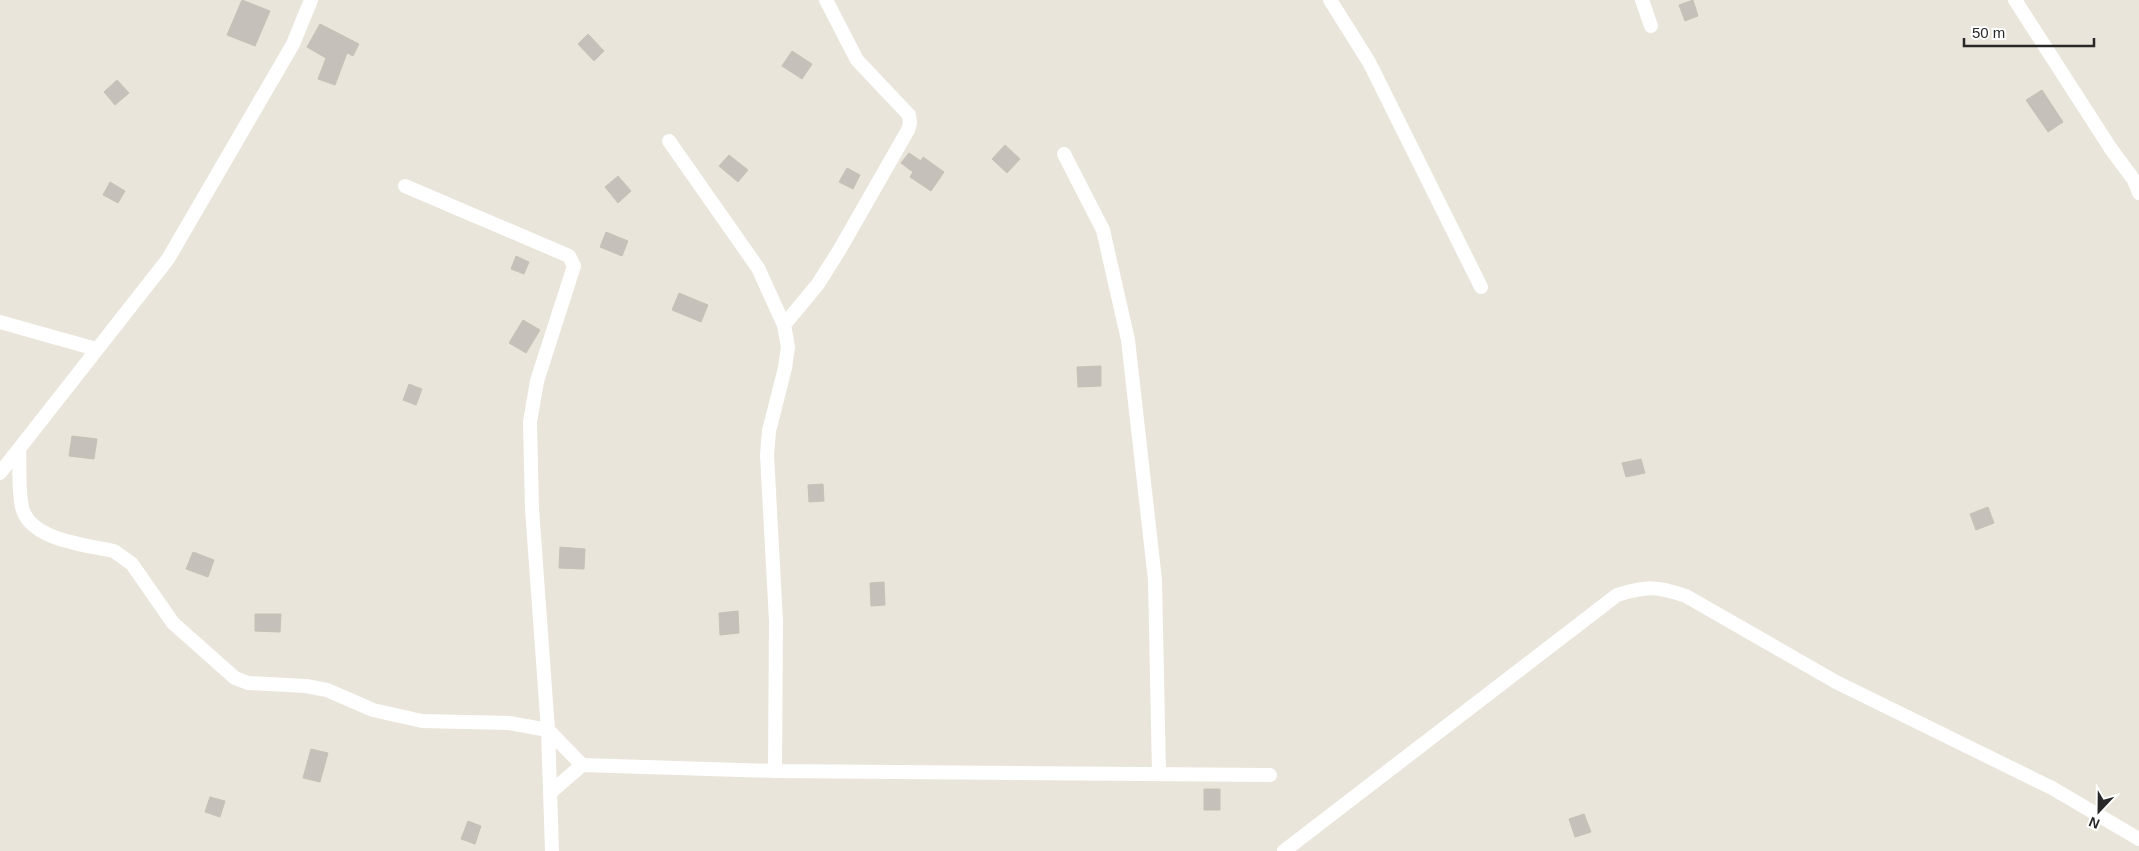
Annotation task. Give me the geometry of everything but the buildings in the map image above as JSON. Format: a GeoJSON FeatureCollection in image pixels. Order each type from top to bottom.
{"type":"FeatureCollection","features":[{"type":"Feature","properties":{"kind":"street"},"geometry":{"type":"LineString","coordinates":[[0,473],[168,259],[293,44],[311,0]]}},
{"type":"Feature","properties":{"kind":"street"},"geometry":{"type":"LineString","coordinates":[[784,325],[818,284],[908,130],[910,123],[909,115],[857,60],[826,0]]}},
{"type":"Feature","properties":{"kind":"street"},"geometry":{"type":"LineString","coordinates":[[1330,0],[1369,62],[1481,287]]}},
{"type":"Feature","properties":{"kind":"street"},"geometry":{"type":"LineString","coordinates":[[1642,0],[1651,26]]}},
{"type":"Feature","properties":{"kind":"street"},"geometry":{"type":"LineString","coordinates":[[2015,0],[2111,149],[2134,180],[2139,194]]}},
{"type":"Feature","properties":{"kind":"street"},"geometry":{"type":"LineString","coordinates":[[669,141],[758,268],[784,325],[788,347],[785,368],[769,431],[767,455],[776,622],[775,771]]}},
{"type":"Feature","properties":{"kind":"street"},"geometry":{"type":"LineString","coordinates":[[1064,154],[1103,230],[1128,340],[1155,580],[1159,773]]}},
{"type":"Feature","properties":{"kind":"street"},"geometry":{"type":"LineString","coordinates":[[405,186],[568,256],[574,266],[537,381],[530,422],[532,509],[548,730],[552,851]]}},
{"type":"Feature","properties":{"kind":"street"},"geometry":{"type":"LineString","coordinates":[[0,322],[96,349]]}},
{"type":"Feature","properties":{"kind":"street"},"geometry":{"type":"LineString","coordinates":[[19,449],[22,507],[26,518],[38,530],[51,536],[114,551],[123,556],[132,564],[173,623],[235,678],[248,682],[306,686],[326,690],[373,710],[422,721],[509,723],[548,730],[582,766]]}},
{"type":"Feature","properties":{"kind":"street"},"geometry":{"type":"LineString","coordinates":[[1284,851],[1617,596],[1640,588],[1663,588],[1686,596],[1836,682],[2052,788],[2139,839]]}},
{"type":"Feature","properties":{"kind":"street"},"geometry":{"type":"LineString","coordinates":[[550,793],[582,766],[775,771],[1270,775]]}}]}
